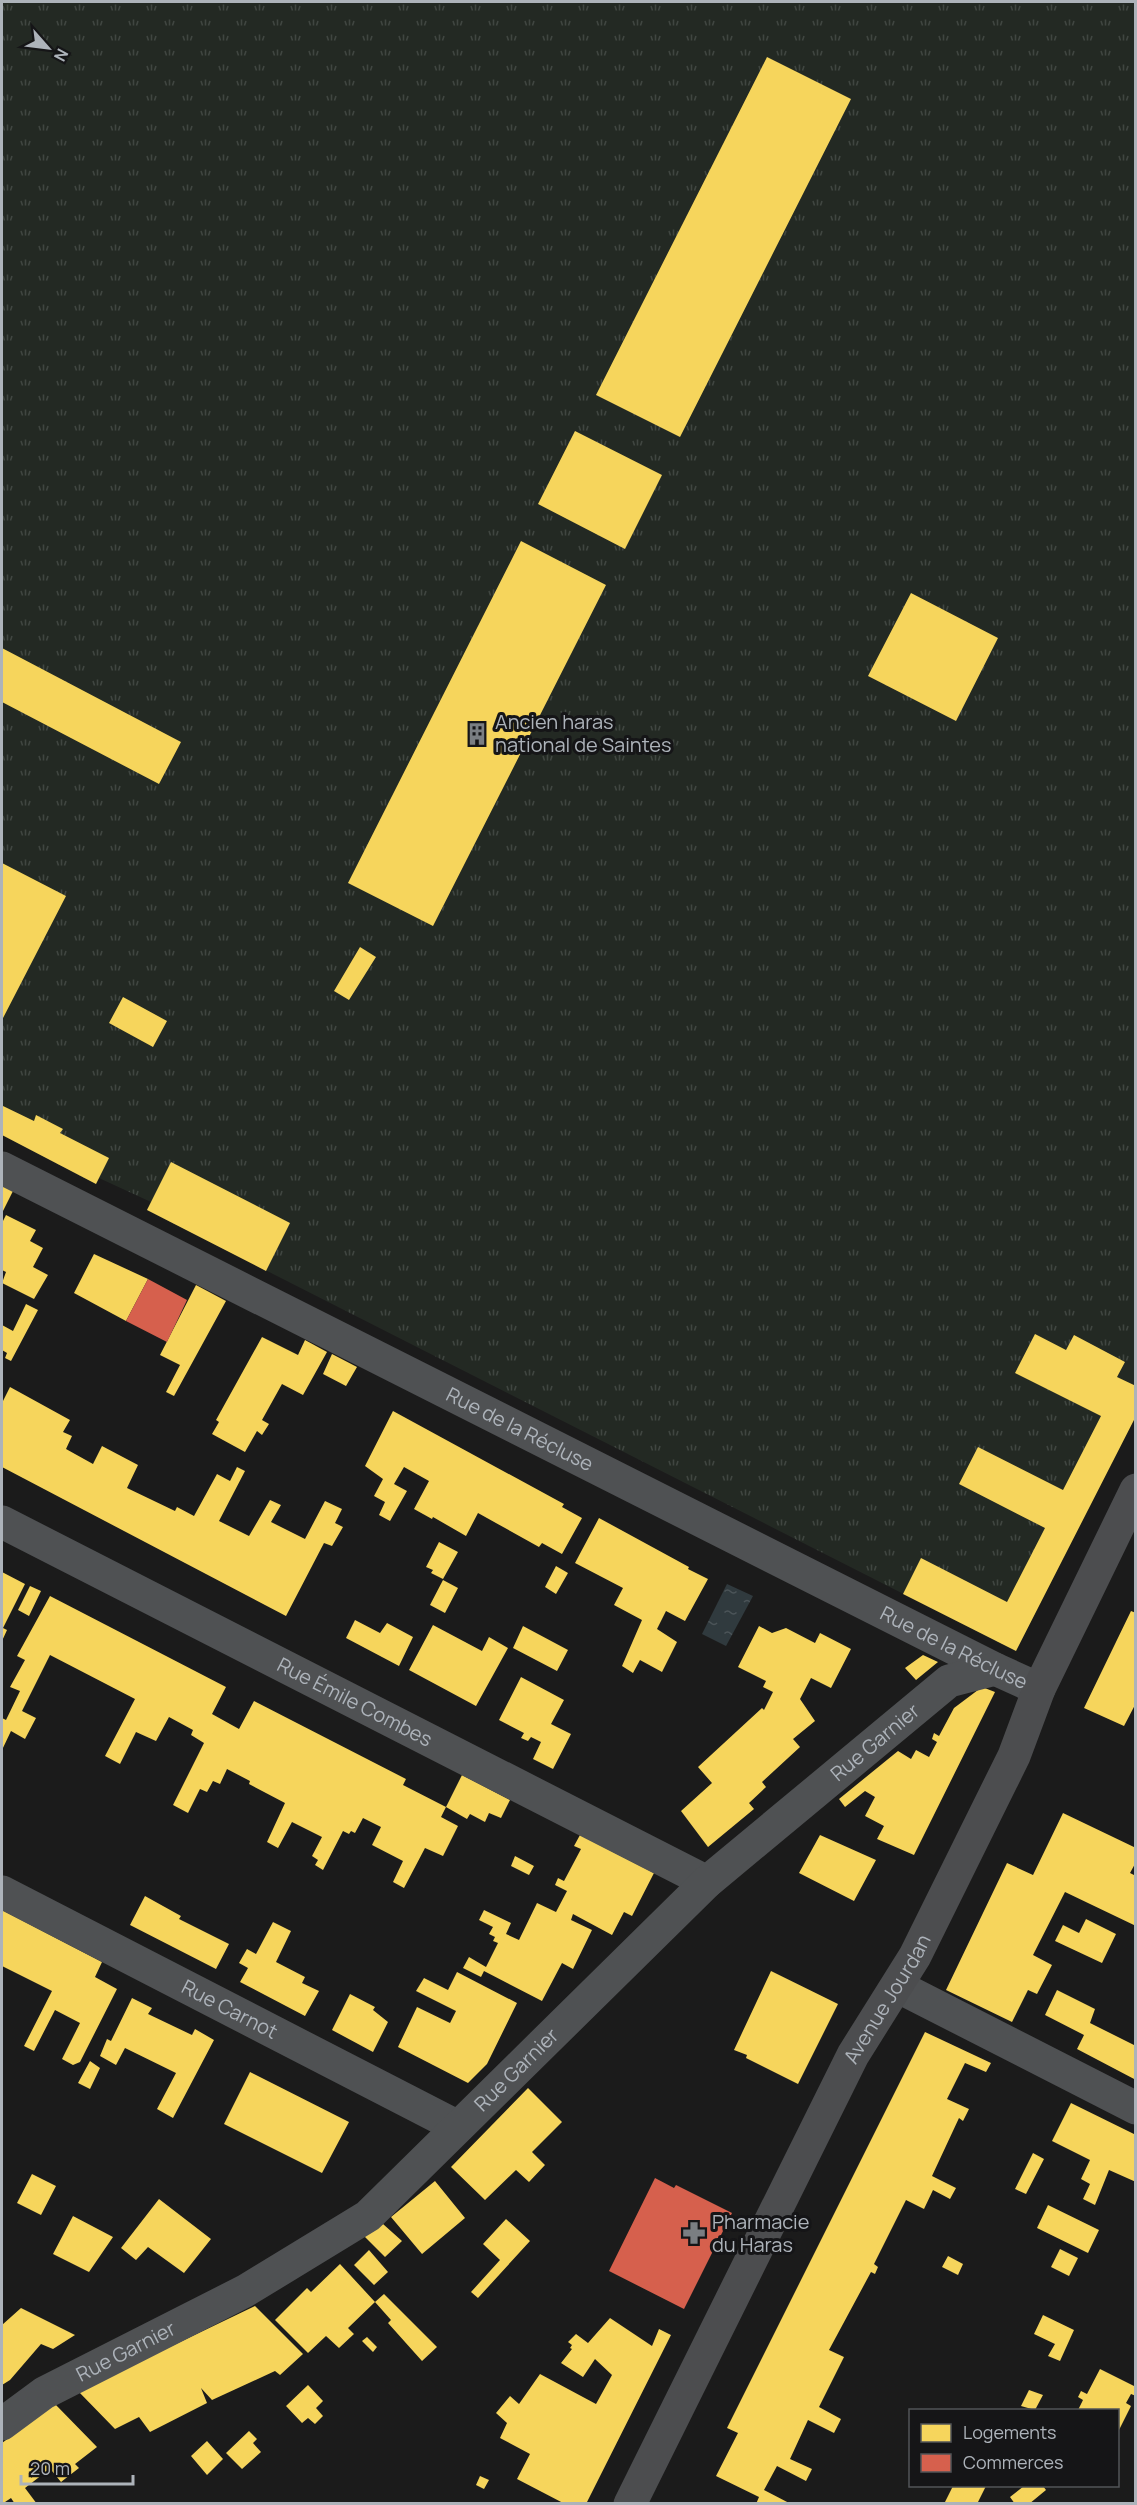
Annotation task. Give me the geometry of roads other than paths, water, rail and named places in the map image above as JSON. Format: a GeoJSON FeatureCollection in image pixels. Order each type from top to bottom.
{"type":"FeatureCollection","features":[{"type":"Feature","properties":{"kind":"main road","name":"Avenue Jourdan"},"geometry":{"type":"LineString","coordinates":[[630,2504],[853,2055],[915,1956],[1014,1756],[1040,1689],[1136,1490]]}},
{"type":"Feature","properties":{"kind":"street","name":"Rue de la Récluse"},"geometry":{"type":"LineString","coordinates":[[2,1168],[995,1669],[1040,1689]]}},
{"type":"Feature","properties":{"kind":"street","name":"Rue Émile Combes"},"geometry":{"type":"LineString","coordinates":[[2,1522],[707,1882]]}},
{"type":"Feature","properties":{"kind":"street","name":"Rue Garnier"},"geometry":{"type":"LineString","coordinates":[[2,2424],[44,2393],[245,2291],[368,2216],[707,1882],[949,1681],[995,1669]]}},
{"type":"Feature","properties":{"kind":"street","name":"Rue Carnot"},"geometry":{"type":"LineString","coordinates":[[2,1892],[458,2127]]}},
{"type":"Feature","properties":{"kind":"street"},"geometry":{"type":"LineString","coordinates":[[897,1986],[1136,2108]]}},
{"type":"Feature","properties":{"kind":"water"},"geometry":{"type":"Polygon","coordinates":[[[727,1584],[753,1596],[726,1646],[702,1634],[727,1584]]]}},
{"type":"Feature","properties":{"kind":"place","name":"Ancien haras national de Saintes"},"geometry":{"type":"Point","coordinates":[477,734]}},
{"type":"Feature","properties":{"kind":"place","name":"Pharmacie du Haras"},"geometry":{"type":"Point","coordinates":[694,2233]}}]}
